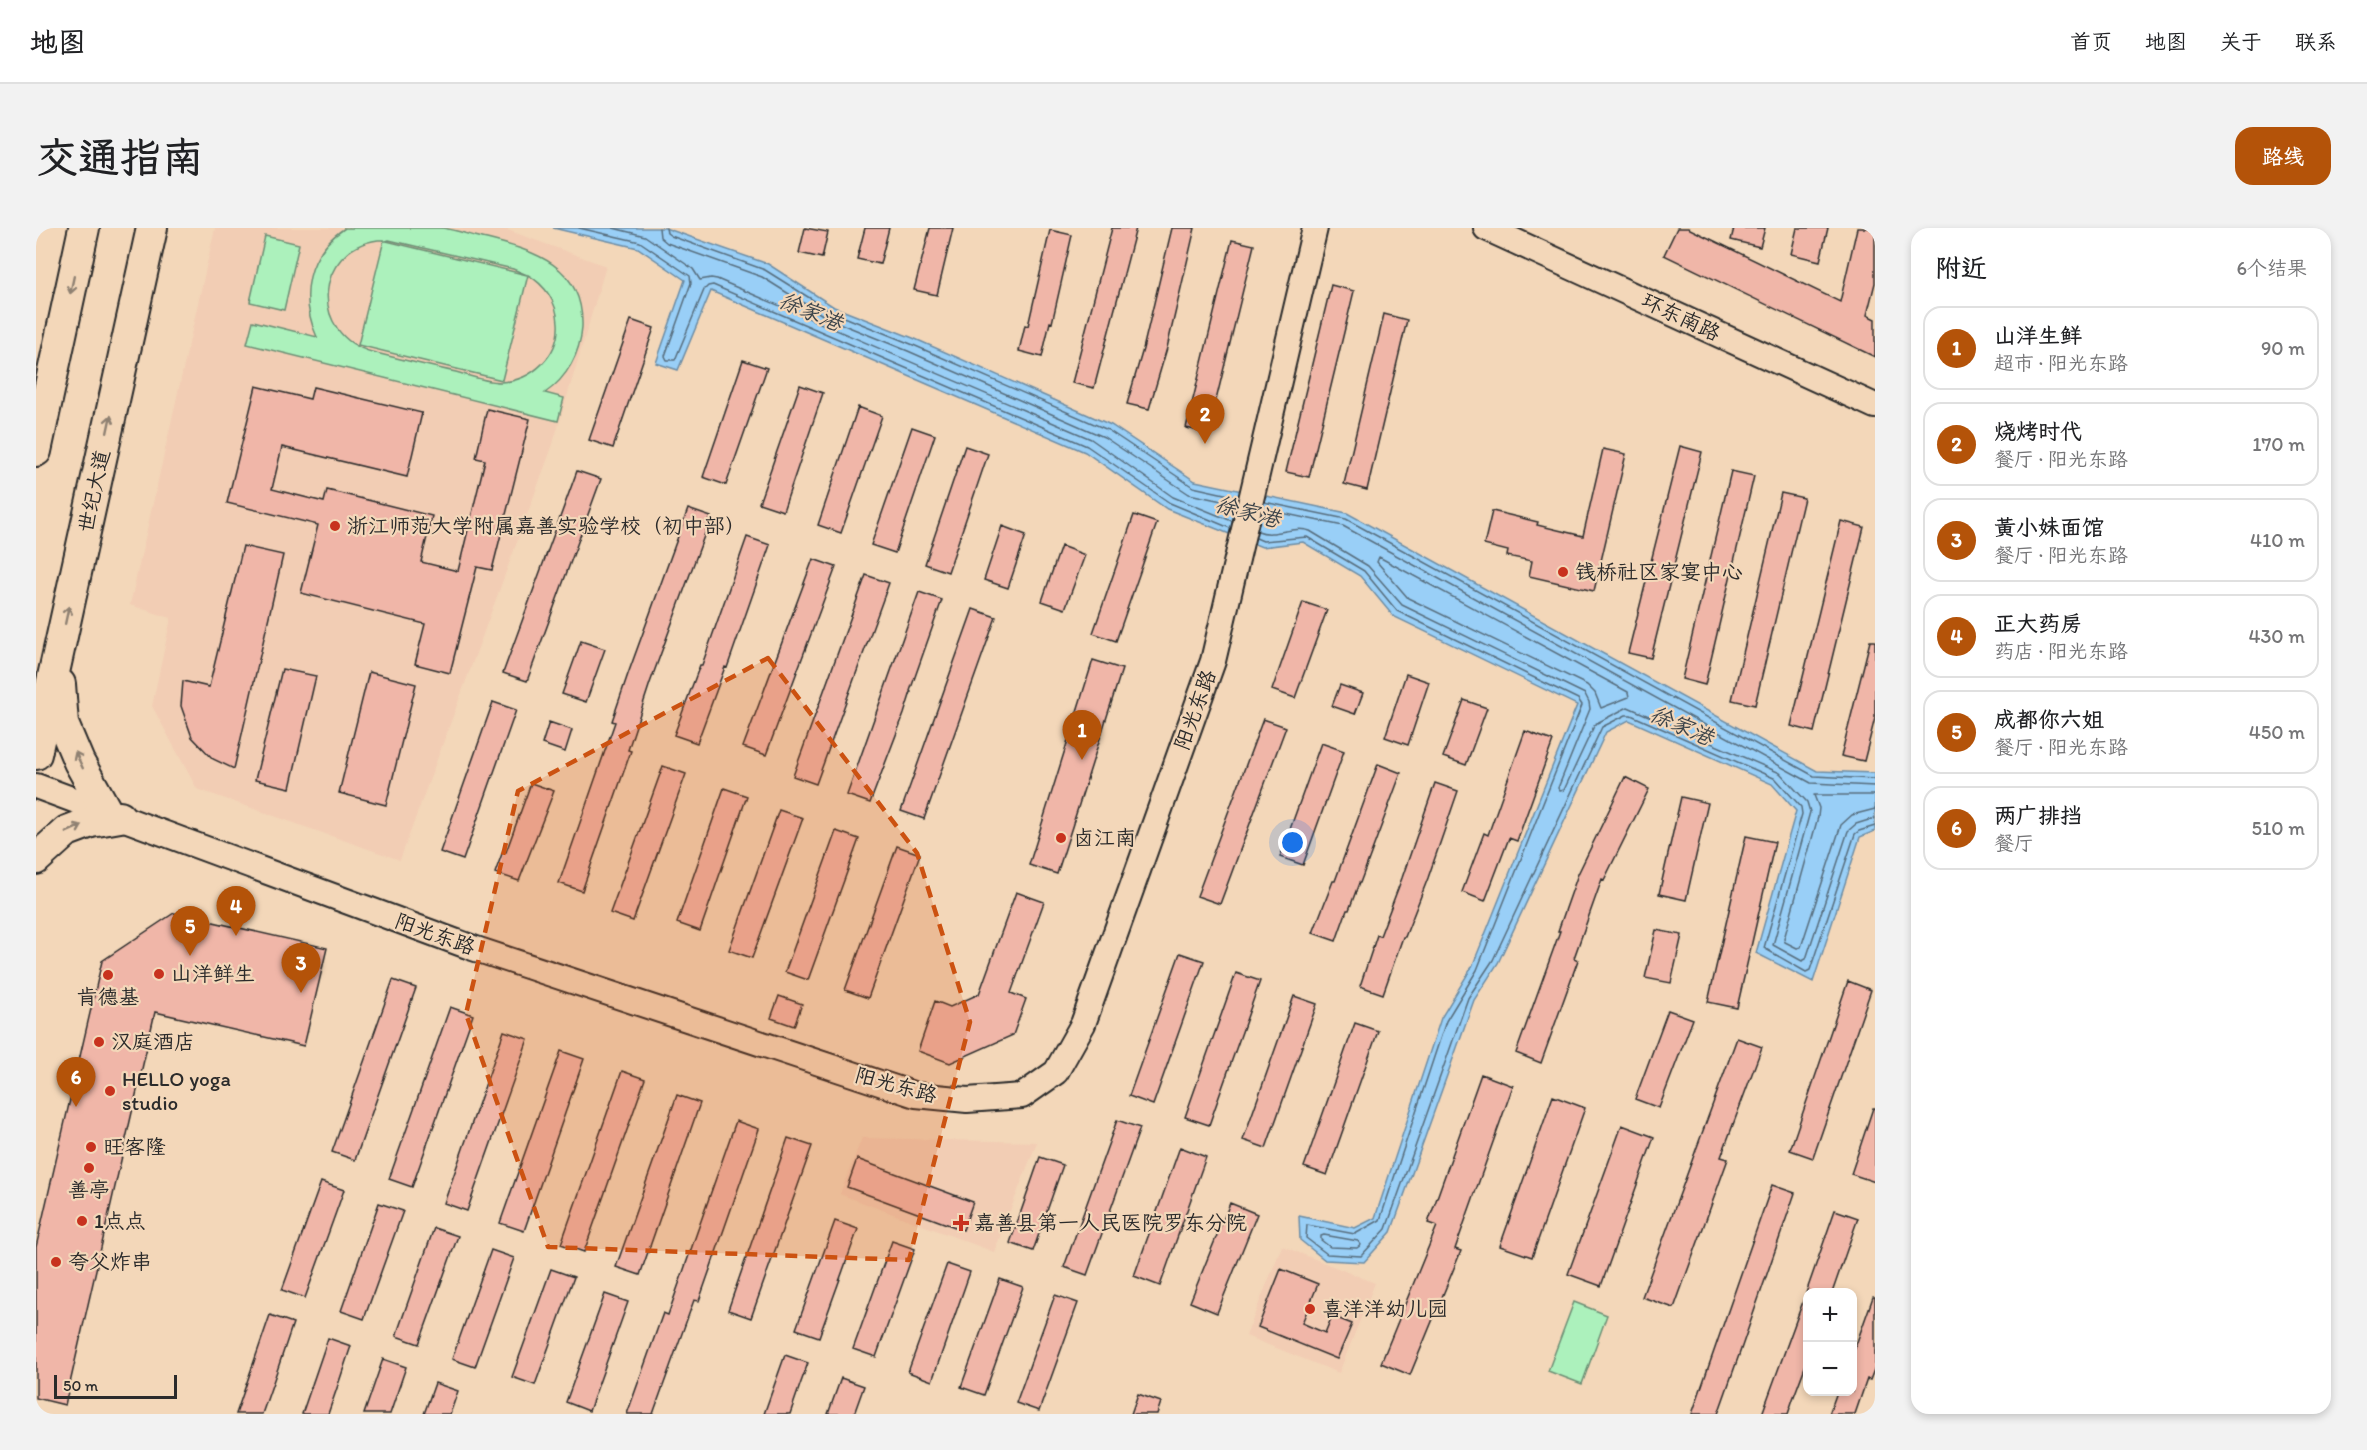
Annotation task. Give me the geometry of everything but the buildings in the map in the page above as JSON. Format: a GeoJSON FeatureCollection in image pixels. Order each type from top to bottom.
{"type":"FeatureCollection","features":[{"type":"Feature","properties":{"kind":"main road"},"geometry":{"type":"LineString","coordinates":[[36,451],[84,228]]}},
{"type":"Feature","properties":{"kind":"main road","name":"世纪大道"},"geometry":{"type":"LineString","coordinates":[[36,754],[153,228]]}},
{"type":"Feature","properties":{"kind":"main road"},"geometry":{"type":"LineString","coordinates":[[36,859],[67,831],[113,814],[79,762],[63,724],[58,654]]}},
{"type":"Feature","properties":{"kind":"street","name":"阳光东路"},"geometry":{"type":"LineString","coordinates":[[36,786],[473,948],[916,1095],[967,1100],[1022,1096],[1056,1072],[1083,1024],[1213,661],[1315,228]]}},
{"type":"Feature","properties":{"kind":"street","name":"环东南路"},"geometry":{"type":"LineString","coordinates":[[1486,228],[1875,406]]}},
{"type":"Feature","properties":{"kind":"highlighted area"},"geometry":{"type":"Polygon","coordinates":[[[768,658],[917,853],[970,1022],[909,1260],[548,1247],[466,1014],[518,791],[768,658]]]}},
{"type":"Feature","properties":{"kind":"shaded area","name":"浙江师范大学附属嘉善实验学校（初中部）"},"geometry":{"type":"Polygon","coordinates":[[[215,228],[502,228],[606,266],[552,447],[400,860],[197,789],[152,706],[171,618],[130,605],[215,228]]]}},
{"type":"Feature","properties":{"kind":"shaded area","name":"嘉善县第一人民医院罗东分院"},"geometry":{"type":"Polygon","coordinates":[[[862,1138],[1037,1142],[994,1252],[840,1194],[862,1138]]]}},
{"type":"Feature","properties":{"kind":"shaded area","name":"喜洋洋幼儿园"},"geometry":{"type":"Polygon","coordinates":[[[1282,1246],[1375,1283],[1339,1373],[1246,1336],[1282,1246]]]}},
{"type":"Feature","properties":{"kind":"green space"},"geometry":{"type":"Polygon","coordinates":[[[345,228],[442,228],[522,249],[553,265],[575,289],[580,306],[582,327],[575,356],[566,373],[545,393],[564,398],[558,421],[247,344],[253,321],[317,337],[308,307],[310,277],[322,250],[345,228]],[[384,240],[357,247],[341,259],[331,275],[327,293],[329,311],[337,329],[352,343],[372,352],[495,382],[523,377],[542,364],[549,355],[557,335],[557,315],[553,301],[545,289],[528,275],[502,380],[358,345],[384,240]],[[386,241],[527,275],[513,269],[386,241]]]}},
{"type":"Feature","properties":{"kind":"green space"},"geometry":{"type":"Polygon","coordinates":[[[265,236],[299,244],[284,310],[250,302],[265,236]]]}},
{"type":"Feature","properties":{"kind":"green space"},"geometry":{"type":"Polygon","coordinates":[[[1574,1302],[1607,1315],[1582,1384],[1548,1371],[1574,1302]]]}},
{"type":"Feature","properties":{"kind":"water","name":"徐家港"},"geometry":{"type":"Polygon","coordinates":[[[553,228],[665,228],[768,264],[834,307],[913,338],[1111,425],[1195,481],[1347,513],[1817,771],[1875,773],[1875,831],[1860,837],[1813,982],[1756,953],[1796,811],[1772,784],[1629,720],[1606,732],[1498,963],[1474,1000],[1391,1232],[1364,1262],[1325,1260],[1300,1240],[1299,1216],[1355,1228],[1375,1218],[1441,1018],[1472,967],[1577,705],[1393,616],[1360,576],[1303,542],[1262,547],[1167,509],[1085,452],[711,291],[678,370],[656,363],[685,280],[638,248],[553,228]]]}},
{"type":"Feature","properties":{"kind":"place","name":"烧烤时代"},"geometry":{"type":"Point","coordinates":[1205,444]}},
{"type":"Feature","properties":{"kind":"place","name":"浙江师范大学附属嘉善实验学校（初中部）"},"geometry":{"type":"Point","coordinates":[335,526]}},
{"type":"Feature","properties":{"kind":"place","name":"钱桥社区家宴中心"},"geometry":{"type":"Point","coordinates":[1563,572]}},
{"type":"Feature","properties":{"kind":"place","name":"山洋生鲜"},"geometry":{"type":"Point","coordinates":[1082,760]}},
{"type":"Feature","properties":{"kind":"place","name":"卤江南"},"geometry":{"type":"Point","coordinates":[1061,838]}},
{"type":"Feature","properties":{"kind":"place","name":"正大药房"},"geometry":{"type":"Point","coordinates":[236,936]}},
{"type":"Feature","properties":{"kind":"place","name":"成都你六姐"},"geometry":{"type":"Point","coordinates":[190,956]}},
{"type":"Feature","properties":{"kind":"place","name":"山洋鲜生"},"geometry":{"type":"Point","coordinates":[159,974]}},
{"type":"Feature","properties":{"kind":"place","name":"肯德基"},"geometry":{"type":"Point","coordinates":[108,975]}},
{"type":"Feature","properties":{"kind":"place","name":"黄小妹面馆"},"geometry":{"type":"Point","coordinates":[301,993]}},
{"type":"Feature","properties":{"kind":"place","name":"汉庭酒店"},"geometry":{"type":"Point","coordinates":[99,1042]}},
{"type":"Feature","properties":{"kind":"place","name":"HELLO yoga studio"},"geometry":{"type":"Point","coordinates":[110,1091]}},
{"type":"Feature","properties":{"kind":"place","name":"两广排挡"},"geometry":{"type":"Point","coordinates":[76,1107]}},
{"type":"Feature","properties":{"kind":"place","name":"旺客隆"},"geometry":{"type":"Point","coordinates":[91,1147]}},
{"type":"Feature","properties":{"kind":"place","name":"善亭"},"geometry":{"type":"Point","coordinates":[89,1168]}},
{"type":"Feature","properties":{"kind":"place","name":"1点点"},"geometry":{"type":"Point","coordinates":[82,1221]}},
{"type":"Feature","properties":{"kind":"place","name":"嘉善县第一人民医院罗东分院"},"geometry":{"type":"Point","coordinates":[961,1223]}},
{"type":"Feature","properties":{"kind":"place","name":"夸父炸串"},"geometry":{"type":"Point","coordinates":[56,1262]}},
{"type":"Feature","properties":{"kind":"place","name":"喜洋洋幼儿园"},"geometry":{"type":"Point","coordinates":[1310,1309]}}]}
